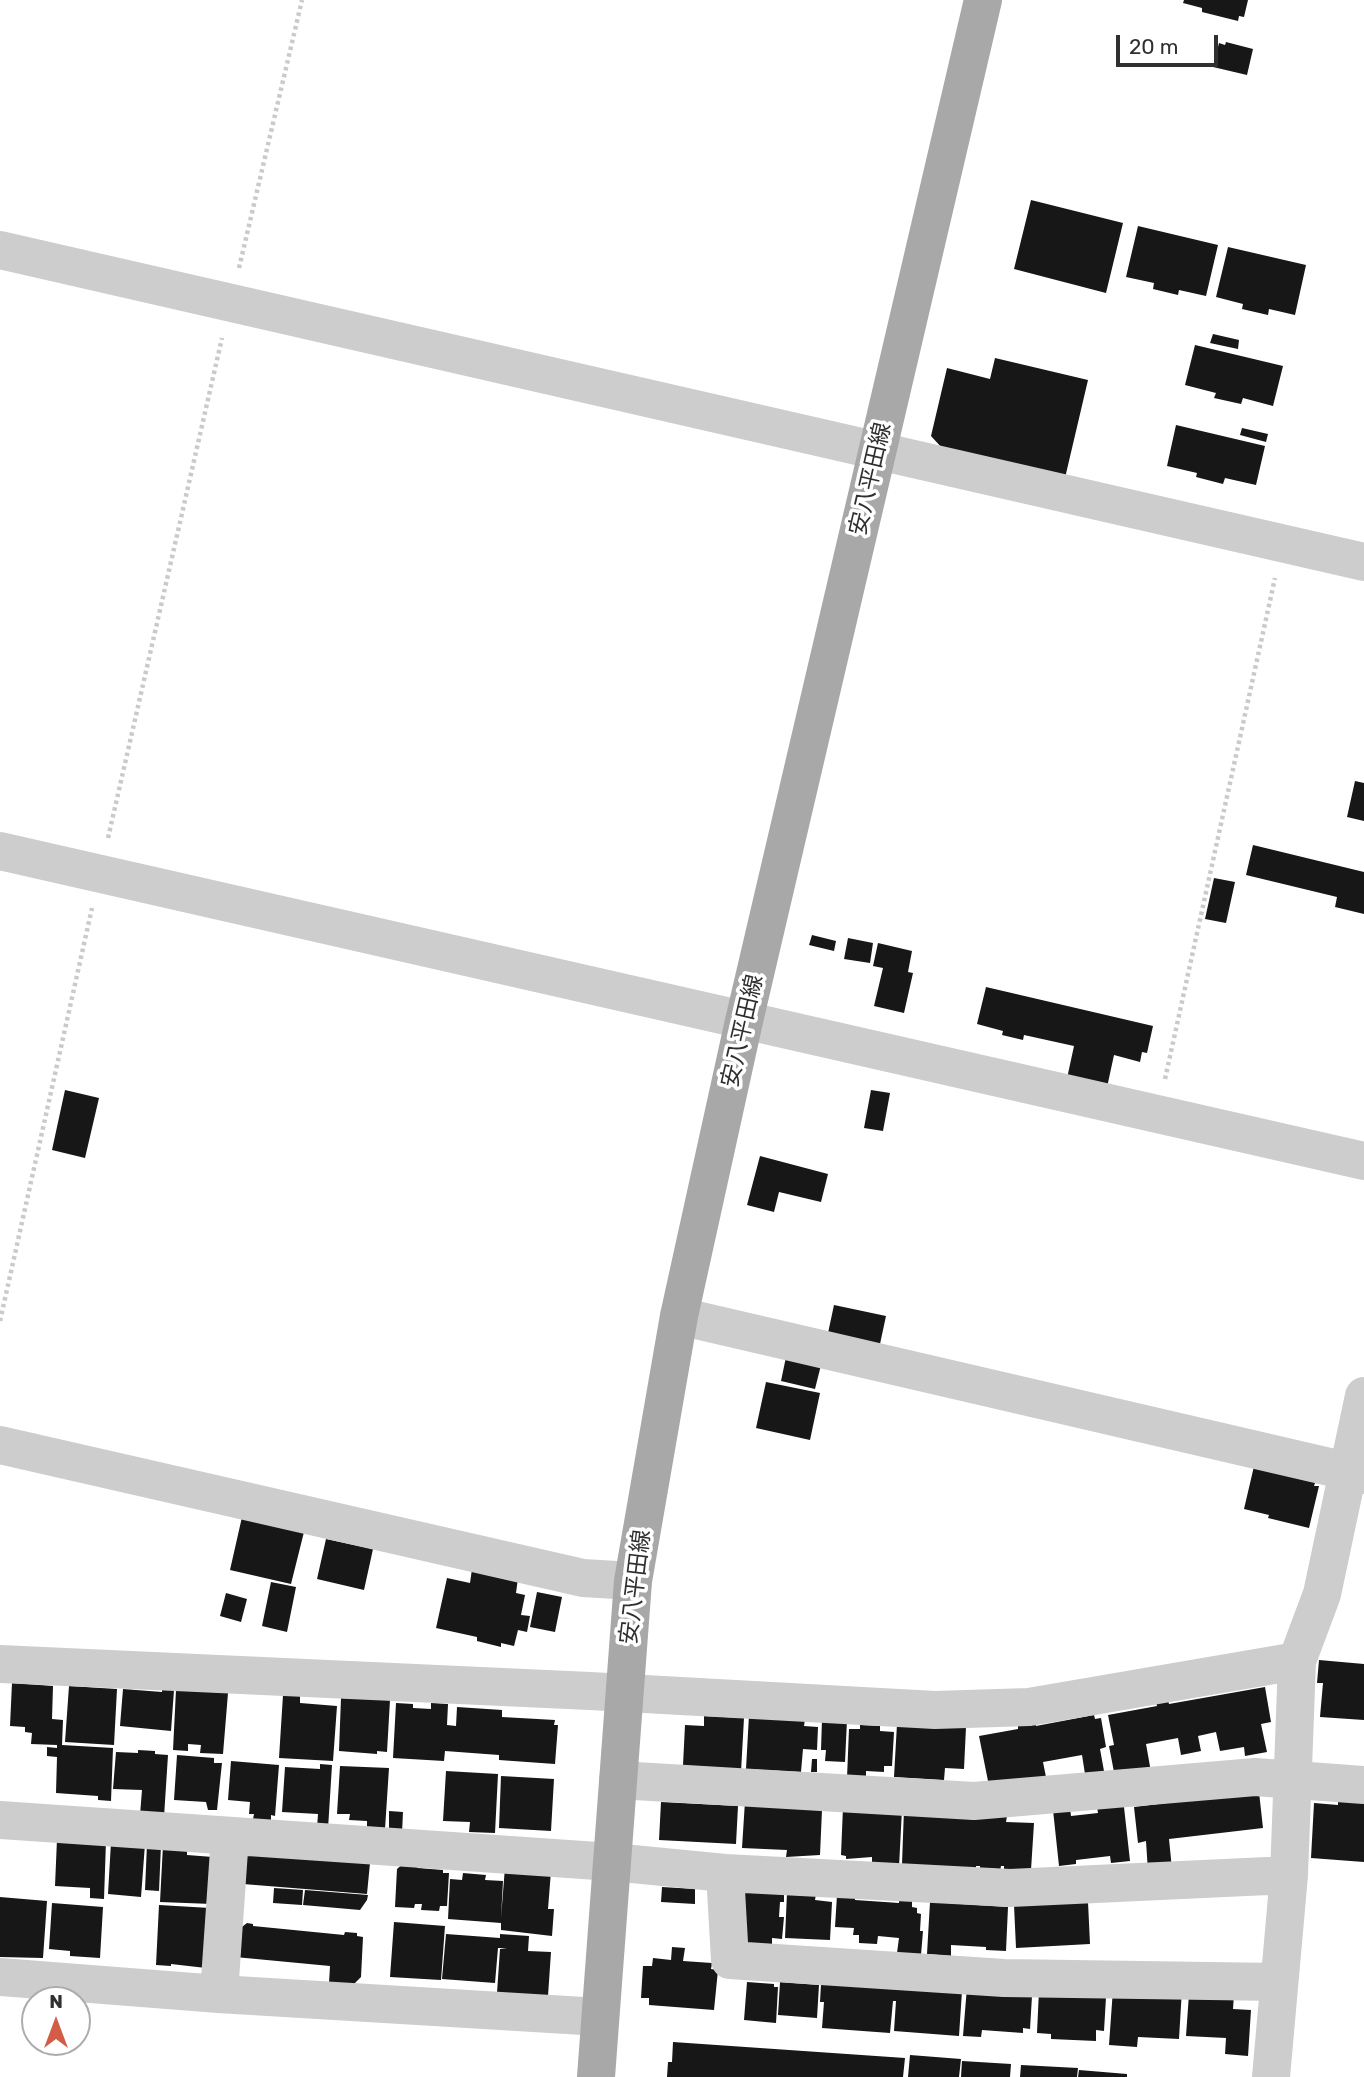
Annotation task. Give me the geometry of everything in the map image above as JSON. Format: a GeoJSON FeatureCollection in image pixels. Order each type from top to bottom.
{"type":"FeatureCollection","features":[{"type":"Feature","properties":{"kind":"main road","name":"安八平田線"},"geometry":{"type":"LineString","coordinates":[[596,2077],[633,1581],[679,1317],[744,1021],[983,0]]}},
{"type":"Feature","properties":{"kind":"street"},"geometry":{"type":"LineString","coordinates":[[0,250],[1364,562]]}},
{"type":"Feature","properties":{"kind":"street"},"geometry":{"type":"LineString","coordinates":[[0,851],[1364,1161]]}},
{"type":"Feature","properties":{"kind":"street"},"geometry":{"type":"LineString","coordinates":[[679,1317],[1355,1473]]}},
{"type":"Feature","properties":{"kind":"street"},"geometry":{"type":"LineString","coordinates":[[1271,2077],[1289,1875],[1297,1661],[1322,1594],[1355,1473],[1364,1396]]}},
{"type":"Feature","properties":{"kind":"street"},"geometry":{"type":"LineString","coordinates":[[0,1445],[583,1578],[633,1581]]}},
{"type":"Feature","properties":{"kind":"street"},"geometry":{"type":"LineString","coordinates":[[0,1664],[624,1692],[935,1710],[1029,1707],[1297,1661]]}},
{"type":"Feature","properties":{"kind":"street"},"geometry":{"type":"LineString","coordinates":[[618,1780],[974,1801],[1255,1777],[1364,1785]]}},
{"type":"Feature","properties":{"kind":"street"},"geometry":{"type":"LineString","coordinates":[[0,1819],[612,1862],[725,1874],[1010,1888],[1289,1875]]}},
{"type":"Feature","properties":{"kind":"street"},"geometry":{"type":"LineString","coordinates":[[219,1994],[230,1836]]}},
{"type":"Feature","properties":{"kind":"street"},"geometry":{"type":"LineString","coordinates":[[725,1874],[730,1960],[1004,1978],[1278,1982]]}},
{"type":"Feature","properties":{"kind":"street"},"geometry":{"type":"LineString","coordinates":[[0,1977],[219,1994],[600,2017]]}},
{"type":"Feature","properties":{"kind":"path"},"geometry":{"type":"LineString","coordinates":[[0,1321],[230,303],[302,0]]}},
{"type":"Feature","properties":{"kind":"path"},"geometry":{"type":"LineString","coordinates":[[1157,1115],[1282,543]]}},
{"type":"Feature","properties":{"kind":"building"},"geometry":{"type":"Polygon","coordinates":[[[1184,0],[1248,0],[1244,17],[1239,16],[1238,21],[1202,12],[1202,8],[1183,3],[1184,0]]]}},
{"type":"Feature","properties":{"kind":"building"},"geometry":{"type":"Polygon","coordinates":[[[1226,42],[1253,49],[1247,75],[1213,67],[1219,43],[1225,45],[1226,42]]]}},
{"type":"Feature","properties":{"kind":"building"},"geometry":{"type":"Polygon","coordinates":[[[1031,200],[1123,223],[1106,293],[1014,269],[1031,200]]]}},
{"type":"Feature","properties":{"kind":"building"},"geometry":{"type":"Polygon","coordinates":[[[1138,226],[1218,245],[1206,296],[1179,290],[1178,295],[1153,289],[1154,283],[1126,277],[1138,226]]]}},
{"type":"Feature","properties":{"kind":"building"},"geometry":{"type":"Polygon","coordinates":[[[1228,247],[1306,265],[1295,315],[1269,309],[1268,315],[1242,309],[1243,304],[1216,297],[1228,247]]]}},
{"type":"Feature","properties":{"kind":"building"},"geometry":{"type":"Polygon","coordinates":[[[1213,334],[1239,340],[1238,349],[1210,343],[1213,334]]]}},
{"type":"Feature","properties":{"kind":"building"},"geometry":{"type":"Polygon","coordinates":[[[1195,345],[1283,366],[1273,406],[1243,398],[1241,404],[1214,398],[1216,393],[1185,385],[1195,345]]]}},
{"type":"Feature","properties":{"kind":"building"},"geometry":{"type":"Polygon","coordinates":[[[995,358],[1088,380],[1065,478],[942,448],[931,436],[947,368],[990,379],[995,358]]]}},
{"type":"Feature","properties":{"kind":"building"},"geometry":{"type":"Polygon","coordinates":[[[1176,425],[1265,446],[1256,485],[1225,478],[1223,484],[1196,477],[1197,473],[1167,466],[1176,425]]]}},
{"type":"Feature","properties":{"kind":"building"},"geometry":{"type":"Polygon","coordinates":[[[1242,428],[1268,434],[1266,442],[1240,435],[1242,428]]]}},
{"type":"Feature","properties":{"kind":"building"},"geometry":{"type":"Polygon","coordinates":[[[1355,781],[1364,783],[1364,821],[1347,817],[1355,781]]]}},
{"type":"Feature","properties":{"kind":"building"},"geometry":{"type":"Polygon","coordinates":[[[1253,845],[1364,872],[1364,914],[1335,907],[1337,897],[1246,875],[1253,845]]]}},
{"type":"Feature","properties":{"kind":"building"},"geometry":{"type":"Polygon","coordinates":[[[1214,878],[1235,882],[1226,923],[1205,919],[1214,878]]]}},
{"type":"Feature","properties":{"kind":"building"},"geometry":{"type":"Polygon","coordinates":[[[812,935],[836,941],[834,951],[809,945],[812,935]]]}},
{"type":"Feature","properties":{"kind":"building"},"geometry":{"type":"Polygon","coordinates":[[[848,938],[873,943],[870,963],[844,959],[848,938]]]}},
{"type":"Feature","properties":{"kind":"building"},"geometry":{"type":"Polygon","coordinates":[[[878,943],[912,951],[908,972],[913,973],[904,1013],[874,1006],[883,968],[873,966],[878,943]]]}},
{"type":"Feature","properties":{"kind":"building"},"geometry":{"type":"Polygon","coordinates":[[[986,987],[1153,1026],[1147,1053],[1142,1052],[1140,1062],[1114,1055],[1106,1092],[1066,1083],[1074,1046],[1024,1035],[1023,1040],[1002,1035],[1003,1031],[977,1024],[986,987]]]}},
{"type":"Feature","properties":{"kind":"building"},"geometry":{"type":"Polygon","coordinates":[[[65,1090],[99,1098],[85,1158],[52,1150],[65,1090]]]}},
{"type":"Feature","properties":{"kind":"building"},"geometry":{"type":"Polygon","coordinates":[[[871,1090],[890,1093],[883,1131],[864,1128],[871,1090]]]}},
{"type":"Feature","properties":{"kind":"building"},"geometry":{"type":"Polygon","coordinates":[[[760,1156],[828,1174],[821,1202],[779,1192],[774,1212],[747,1205],[760,1156]]]}},
{"type":"Feature","properties":{"kind":"building"},"geometry":{"type":"Polygon","coordinates":[[[834,1305],[886,1316],[880,1344],[828,1333],[834,1305]]]}},
{"type":"Feature","properties":{"kind":"building"},"geometry":{"type":"Polygon","coordinates":[[[786,1357],[821,1365],[815,1389],[781,1381],[786,1357]]]}},
{"type":"Feature","properties":{"kind":"building"},"geometry":{"type":"Polygon","coordinates":[[[766,1382],[820,1393],[810,1440],[756,1428],[766,1382]]]}},
{"type":"Feature","properties":{"kind":"building"},"geometry":{"type":"Polygon","coordinates":[[[1255,1462],[1316,1480],[1314,1486],[1319,1486],[1309,1528],[1244,1509],[1255,1462]]]}},
{"type":"Feature","properties":{"kind":"building"},"geometry":{"type":"Polygon","coordinates":[[[242,1517],[304,1532],[291,1584],[230,1570],[242,1517]]]}},
{"type":"Feature","properties":{"kind":"building"},"geometry":{"type":"Polygon","coordinates":[[[326,1539],[373,1549],[364,1590],[317,1579],[326,1539]]]}},
{"type":"Feature","properties":{"kind":"building"},"geometry":{"type":"Polygon","coordinates":[[[472,1569],[518,1578],[516,1593],[525,1595],[521,1615],[530,1616],[527,1632],[518,1630],[514,1646],[501,1643],[501,1647],[477,1641],[477,1637],[436,1628],[447,1578],[470,1583],[472,1569]]]}},
{"type":"Feature","properties":{"kind":"building"},"geometry":{"type":"Polygon","coordinates":[[[271,1582],[296,1587],[287,1632],[262,1626],[271,1582]]]}},
{"type":"Feature","properties":{"kind":"building"},"geometry":{"type":"Polygon","coordinates":[[[537,1592],[562,1597],[555,1632],[530,1627],[537,1592]]]}},
{"type":"Feature","properties":{"kind":"building"},"geometry":{"type":"Polygon","coordinates":[[[226,1593],[247,1599],[241,1622],[220,1616],[226,1593]]]}},
{"type":"Feature","properties":{"kind":"building"},"geometry":{"type":"Polygon","coordinates":[[[1319,1660],[1364,1664],[1364,1720],[1320,1717],[1323,1683],[1317,1683],[1319,1660]]]}},
{"type":"Feature","properties":{"kind":"building"},"geometry":{"type":"Polygon","coordinates":[[[12,1683],[53,1686],[52,1719],[63,1720],[62,1745],[113,1748],[111,1801],[98,1800],[98,1796],[56,1793],[57,1757],[47,1756],[47,1747],[57,1748],[57,1745],[31,1744],[32,1733],[25,1732],[25,1727],[10,1726],[12,1683]]]}},
{"type":"Feature","properties":{"kind":"building"},"geometry":{"type":"Polygon","coordinates":[[[69,1686],[117,1689],[114,1745],[65,1742],[69,1686]]]}},
{"type":"Feature","properties":{"kind":"building"},"geometry":{"type":"Polygon","coordinates":[[[1265,1687],[1271,1722],[1261,1724],[1267,1752],[1245,1756],[1244,1747],[1220,1751],[1216,1732],[1198,1736],[1201,1751],[1181,1755],[1178,1738],[1146,1744],[1151,1772],[1114,1772],[1109,1746],[1114,1745],[1108,1715],[1157,1706],[1156,1702],[1168,1700],[1169,1704],[1265,1687]]]}},
{"type":"Feature","properties":{"kind":"building"},"geometry":{"type":"Polygon","coordinates":[[[123,1689],[162,1692],[162,1689],[174,1690],[171,1731],[120,1726],[123,1689]]]}},
{"type":"Feature","properties":{"kind":"building"},"geometry":{"type":"Polygon","coordinates":[[[176,1690],[228,1693],[223,1754],[200,1753],[201,1745],[188,1744],[188,1751],[173,1750],[176,1690]]]}},
{"type":"Feature","properties":{"kind":"building"},"geometry":{"type":"Polygon","coordinates":[[[283,1695],[300,1696],[300,1703],[337,1706],[333,1761],[279,1758],[283,1695]]]}},
{"type":"Feature","properties":{"kind":"building"},"geometry":{"type":"Polygon","coordinates":[[[341,1698],[390,1700],[387,1752],[377,1751],[377,1754],[339,1751],[341,1698]]]}},
{"type":"Feature","properties":{"kind":"building"},"geometry":{"type":"Polygon","coordinates":[[[396,1703],[431,1709],[431,1703],[448,1704],[447,1725],[456,1726],[457,1707],[502,1710],[502,1717],[555,1720],[554,1725],[558,1725],[555,1764],[499,1760],[499,1755],[445,1751],[444,1761],[393,1758],[396,1703]]]}},
{"type":"Feature","properties":{"kind":"building"},"geometry":{"type":"Polygon","coordinates":[[[749,1715],[805,1719],[804,1726],[818,1727],[817,1750],[803,1749],[801,1772],[746,1769],[749,1715]]]}},
{"type":"Feature","properties":{"kind":"building"},"geometry":{"type":"Polygon","coordinates":[[[1094,1715],[1095,1719],[1101,1718],[1106,1747],[1100,1749],[1104,1771],[1085,1774],[1082,1755],[1043,1762],[1047,1782],[989,1786],[979,1736],[1018,1729],[1018,1726],[1035,1723],[1036,1726],[1094,1715]]]}},
{"type":"Feature","properties":{"kind":"building"},"geometry":{"type":"Polygon","coordinates":[[[704,1716],[744,1718],[741,1772],[683,1765],[685,1725],[704,1726],[704,1716]]]}},
{"type":"Feature","properties":{"kind":"building"},"geometry":{"type":"Polygon","coordinates":[[[822,1719],[847,1720],[845,1762],[825,1761],[826,1750],[821,1750],[822,1719]]]}},
{"type":"Feature","properties":{"kind":"building"},"geometry":{"type":"Polygon","coordinates":[[[897,1724],[966,1727],[964,1769],[945,1768],[944,1780],[894,1777],[897,1724]]]}},
{"type":"Feature","properties":{"kind":"building"},"geometry":{"type":"Polygon","coordinates":[[[860,1725],[880,1726],[880,1731],[894,1732],[892,1766],[884,1766],[884,1772],[866,1771],[866,1778],[847,1778],[849,1729],[860,1729],[860,1725]]]}},
{"type":"Feature","properties":{"kind":"building"},"geometry":{"type":"Polygon","coordinates":[[[138,1750],[168,1755],[164,1817],[140,1815],[142,1790],[113,1789],[116,1752],[138,1753],[138,1750]]]}},
{"type":"Feature","properties":{"kind":"building"},"geometry":{"type":"Polygon","coordinates":[[[177,1755],[214,1758],[214,1763],[222,1763],[217,1810],[208,1810],[206,1802],[174,1800],[177,1755]]]}},
{"type":"Feature","properties":{"kind":"building"},"geometry":{"type":"Polygon","coordinates":[[[812,1759],[817,1759],[817,1772],[811,1772],[812,1759]]]}},
{"type":"Feature","properties":{"kind":"building"},"geometry":{"type":"Polygon","coordinates":[[[231,1761],[279,1765],[275,1816],[271,1815],[271,1821],[253,1819],[254,1814],[249,1814],[250,1802],[228,1800],[231,1761]]]}},
{"type":"Feature","properties":{"kind":"building"},"geometry":{"type":"Polygon","coordinates":[[[320,1764],[332,1765],[328,1829],[317,1828],[318,1814],[282,1812],[285,1767],[320,1769],[320,1764]]]}},
{"type":"Feature","properties":{"kind":"building"},"geometry":{"type":"Polygon","coordinates":[[[340,1766],[389,1768],[385,1829],[367,1828],[367,1821],[349,1820],[350,1814],[337,1814],[340,1766]]]}},
{"type":"Feature","properties":{"kind":"building"},"geometry":{"type":"Polygon","coordinates":[[[446,1771],[498,1774],[495,1833],[469,1832],[470,1822],[443,1821],[446,1771]]]}},
{"type":"Feature","properties":{"kind":"building"},"geometry":{"type":"Polygon","coordinates":[[[501,1776],[554,1779],[551,1831],[499,1828],[501,1776]]]}},
{"type":"Feature","properties":{"kind":"building"},"geometry":{"type":"Polygon","coordinates":[[[1259,1792],[1263,1828],[1169,1839],[1172,1869],[1148,1872],[1146,1841],[1138,1843],[1134,1807],[1259,1792]]]}},
{"type":"Feature","properties":{"kind":"building"},"geometry":{"type":"Polygon","coordinates":[[[1338,1800],[1364,1802],[1364,1862],[1311,1858],[1314,1803],[1338,1805],[1338,1800]]]}},
{"type":"Feature","properties":{"kind":"building"},"geometry":{"type":"Polygon","coordinates":[[[745,1801],[822,1810],[820,1855],[786,1857],[787,1850],[742,1848],[745,1801]]]}},
{"type":"Feature","properties":{"kind":"building"},"geometry":{"type":"Polygon","coordinates":[[[661,1802],[738,1806],[736,1844],[659,1840],[661,1802]]]}},
{"type":"Feature","properties":{"kind":"building"},"geometry":{"type":"Polygon","coordinates":[[[843,1807],[902,1809],[899,1867],[872,1866],[872,1857],[846,1859],[846,1856],[841,1855],[843,1807]]]}},
{"type":"Feature","properties":{"kind":"building"},"geometry":{"type":"Polygon","coordinates":[[[1097,1807],[1124,1807],[1130,1861],[1111,1863],[1110,1856],[1076,1860],[1076,1864],[1059,1866],[1053,1810],[1070,1808],[1071,1816],[1098,1813],[1097,1807]]]}},
{"type":"Feature","properties":{"kind":"building"},"geometry":{"type":"Polygon","coordinates":[[[904,1809],[1007,1816],[1006,1822],[1034,1823],[1031,1870],[1004,1869],[1004,1866],[1001,1866],[1000,1871],[980,1870],[980,1866],[976,1866],[976,1870],[902,1864],[904,1809]]]}},
{"type":"Feature","properties":{"kind":"building"},"geometry":{"type":"Polygon","coordinates":[[[389,1811],[403,1812],[402,1833],[389,1833],[389,1811]]]}},
{"type":"Feature","properties":{"kind":"building"},"geometry":{"type":"Polygon","coordinates":[[[57,1839],[106,1841],[104,1899],[90,1898],[90,1888],[55,1886],[57,1839]]]}},
{"type":"Feature","properties":{"kind":"building"},"geometry":{"type":"Polygon","coordinates":[[[111,1842],[145,1844],[141,1897],[108,1894],[111,1842]]]}},
{"type":"Feature","properties":{"kind":"building"},"geometry":{"type":"Polygon","coordinates":[[[147,1844],[161,1845],[159,1891],[145,1890],[147,1844]]]}},
{"type":"Feature","properties":{"kind":"building"},"geometry":{"type":"Polygon","coordinates":[[[163,1845],[187,1846],[187,1855],[213,1857],[212,1904],[160,1902],[163,1845]]]}},
{"type":"Feature","properties":{"kind":"building"},"geometry":{"type":"Polygon","coordinates":[[[245,1853],[370,1863],[367,1894],[243,1884],[245,1853]]]}},
{"type":"Feature","properties":{"kind":"building"},"geometry":{"type":"Polygon","coordinates":[[[406,1861],[418,1868],[449,1873],[447,1906],[440,1906],[439,1911],[421,1910],[422,1904],[415,1904],[414,1908],[395,1907],[397,1869],[406,1861]]]}},
{"type":"Feature","properties":{"kind":"building"},"geometry":{"type":"Polygon","coordinates":[[[505,1867],[551,1871],[548,1909],[554,1909],[552,1936],[501,1930],[501,1923],[448,1919],[450,1879],[462,1880],[463,1873],[486,1875],[485,1880],[503,1881],[501,1918],[505,1867]]]}},
{"type":"Feature","properties":{"kind":"building"},"geometry":{"type":"Polygon","coordinates":[[[662,1887],[695,1889],[695,1904],[661,1902],[662,1887]]]}},
{"type":"Feature","properties":{"kind":"building"},"geometry":{"type":"Polygon","coordinates":[[[274,1888],[303,1890],[302,1905],[273,1903],[274,1888]]]}},
{"type":"Feature","properties":{"kind":"building"},"geometry":{"type":"Polygon","coordinates":[[[744,1889],[784,1892],[779,1917],[784,1917],[782,1939],[772,1938],[772,1948],[741,1948],[744,1889]]]}},
{"type":"Feature","properties":{"kind":"building"},"geometry":{"type":"Polygon","coordinates":[[[305,1890],[368,1895],[360,1910],[303,1905],[305,1890]]]}},
{"type":"Feature","properties":{"kind":"building"},"geometry":{"type":"Polygon","coordinates":[[[787,1893],[816,1894],[815,1900],[832,1902],[830,1940],[785,1938],[787,1893]]]}},
{"type":"Feature","properties":{"kind":"building"},"geometry":{"type":"Polygon","coordinates":[[[837,1895],[855,1897],[855,1900],[899,1903],[899,1899],[912,1900],[912,1907],[917,1908],[917,1913],[921,1914],[921,1955],[897,1953],[899,1938],[878,1936],[877,1944],[859,1943],[859,1935],[853,1935],[854,1928],[835,1927],[837,1895]]]}},
{"type":"Feature","properties":{"kind":"building"},"geometry":{"type":"Polygon","coordinates":[[[0,1897],[47,1901],[43,1958],[0,1957],[0,1897]]]}},
{"type":"Feature","properties":{"kind":"building"},"geometry":{"type":"Polygon","coordinates":[[[930,1902],[1008,1907],[1006,1951],[951,1945],[951,1956],[927,1954],[930,1902]]]}},
{"type":"Feature","properties":{"kind":"building"},"geometry":{"type":"Polygon","coordinates":[[[1088,1902],[1090,1944],[1016,1948],[1014,1905],[1088,1902]]]}},
{"type":"Feature","properties":{"kind":"building"},"geometry":{"type":"Polygon","coordinates":[[[52,1903],[103,1907],[100,1958],[70,1956],[70,1951],[49,1949],[52,1903]]]}},
{"type":"Feature","properties":{"kind":"building"},"geometry":{"type":"Polygon","coordinates":[[[159,1905],[210,1908],[206,1968],[156,1965],[159,1905]]]}},
{"type":"Feature","properties":{"kind":"building"},"geometry":{"type":"Polygon","coordinates":[[[394,1922],[445,1926],[441,1980],[390,1977],[394,1922]]]}},
{"type":"Feature","properties":{"kind":"building"},"geometry":{"type":"Polygon","coordinates":[[[247,1923],[253,1926],[344,1935],[345,1932],[357,1933],[357,1936],[363,1937],[361,1977],[353,1985],[329,1983],[330,1966],[235,1957],[238,1930],[247,1923]]]}},
{"type":"Feature","properties":{"kind":"building"},"geometry":{"type":"Polygon","coordinates":[[[446,1934],[500,1938],[500,1934],[529,1936],[528,1951],[551,1952],[548,1996],[497,1993],[500,1949],[507,1948],[498,1948],[495,1983],[442,1979],[446,1934]]]}},
{"type":"Feature","properties":{"kind":"building"},"geometry":{"type":"Polygon","coordinates":[[[672,1947],[685,1948],[683,1961],[712,1963],[711,1969],[718,1970],[714,2010],[649,2005],[649,1998],[641,1998],[643,1966],[652,1966],[653,1958],[671,1960],[672,1947]]]}},
{"type":"Feature","properties":{"kind":"building"},"geometry":{"type":"Polygon","coordinates":[[[747,1982],[774,1984],[774,1987],[778,1987],[776,2023],[744,2020],[747,1982]]]}},
{"type":"Feature","properties":{"kind":"building"},"geometry":{"type":"Polygon","coordinates":[[[780,1982],[819,1985],[817,2018],[778,2015],[780,1982]]]}},
{"type":"Feature","properties":{"kind":"building"},"geometry":{"type":"Polygon","coordinates":[[[821,1984],[962,1991],[959,2036],[894,2031],[896,2001],[893,2001],[890,2033],[822,2028],[824,2002],[820,2002],[821,1984]]]}},
{"type":"Feature","properties":{"kind":"building"},"geometry":{"type":"Polygon","coordinates":[[[967,1987],[1032,1996],[1030,2029],[1023,2028],[1023,2033],[982,2030],[981,2037],[963,2036],[967,1987]]]}},
{"type":"Feature","properties":{"kind":"building"},"geometry":{"type":"Polygon","coordinates":[[[1113,1989],[1182,1989],[1179,2039],[1138,2037],[1137,2047],[1109,2045],[1113,1989]]]}},
{"type":"Feature","properties":{"kind":"building"},"geometry":{"type":"Polygon","coordinates":[[[1039,1990],[1106,1997],[1104,2031],[1096,2030],[1096,2041],[1051,2039],[1051,2034],[1037,2033],[1039,1990]]]}},
{"type":"Feature","properties":{"kind":"building"},"geometry":{"type":"Polygon","coordinates":[[[1189,1994],[1234,1994],[1233,2009],[1251,2010],[1248,2056],[1225,2054],[1226,2038],[1186,2036],[1189,1994]]]}},
{"type":"Feature","properties":{"kind":"building"},"geometry":{"type":"Polygon","coordinates":[[[673,2042],[905,2058],[903,2077],[667,2077],[668,2062],[672,2062],[673,2042]]]}},
{"type":"Feature","properties":{"kind":"building"},"geometry":{"type":"Polygon","coordinates":[[[910,2055],[961,2059],[959,2077],[908,2077],[910,2055]]]}},
{"type":"Feature","properties":{"kind":"building"},"geometry":{"type":"Polygon","coordinates":[[[962,2061],[1011,2064],[1010,2077],[961,2077],[962,2061]]]}},
{"type":"Feature","properties":{"kind":"building"},"geometry":{"type":"Polygon","coordinates":[[[1021,2065],[1078,2068],[1077,2077],[1020,2077],[1021,2065]]]}},
{"type":"Feature","properties":{"kind":"building"},"geometry":{"type":"Polygon","coordinates":[[[1079,2070],[1127,2074],[1127,2077],[1078,2077],[1079,2070]]]}}]}
